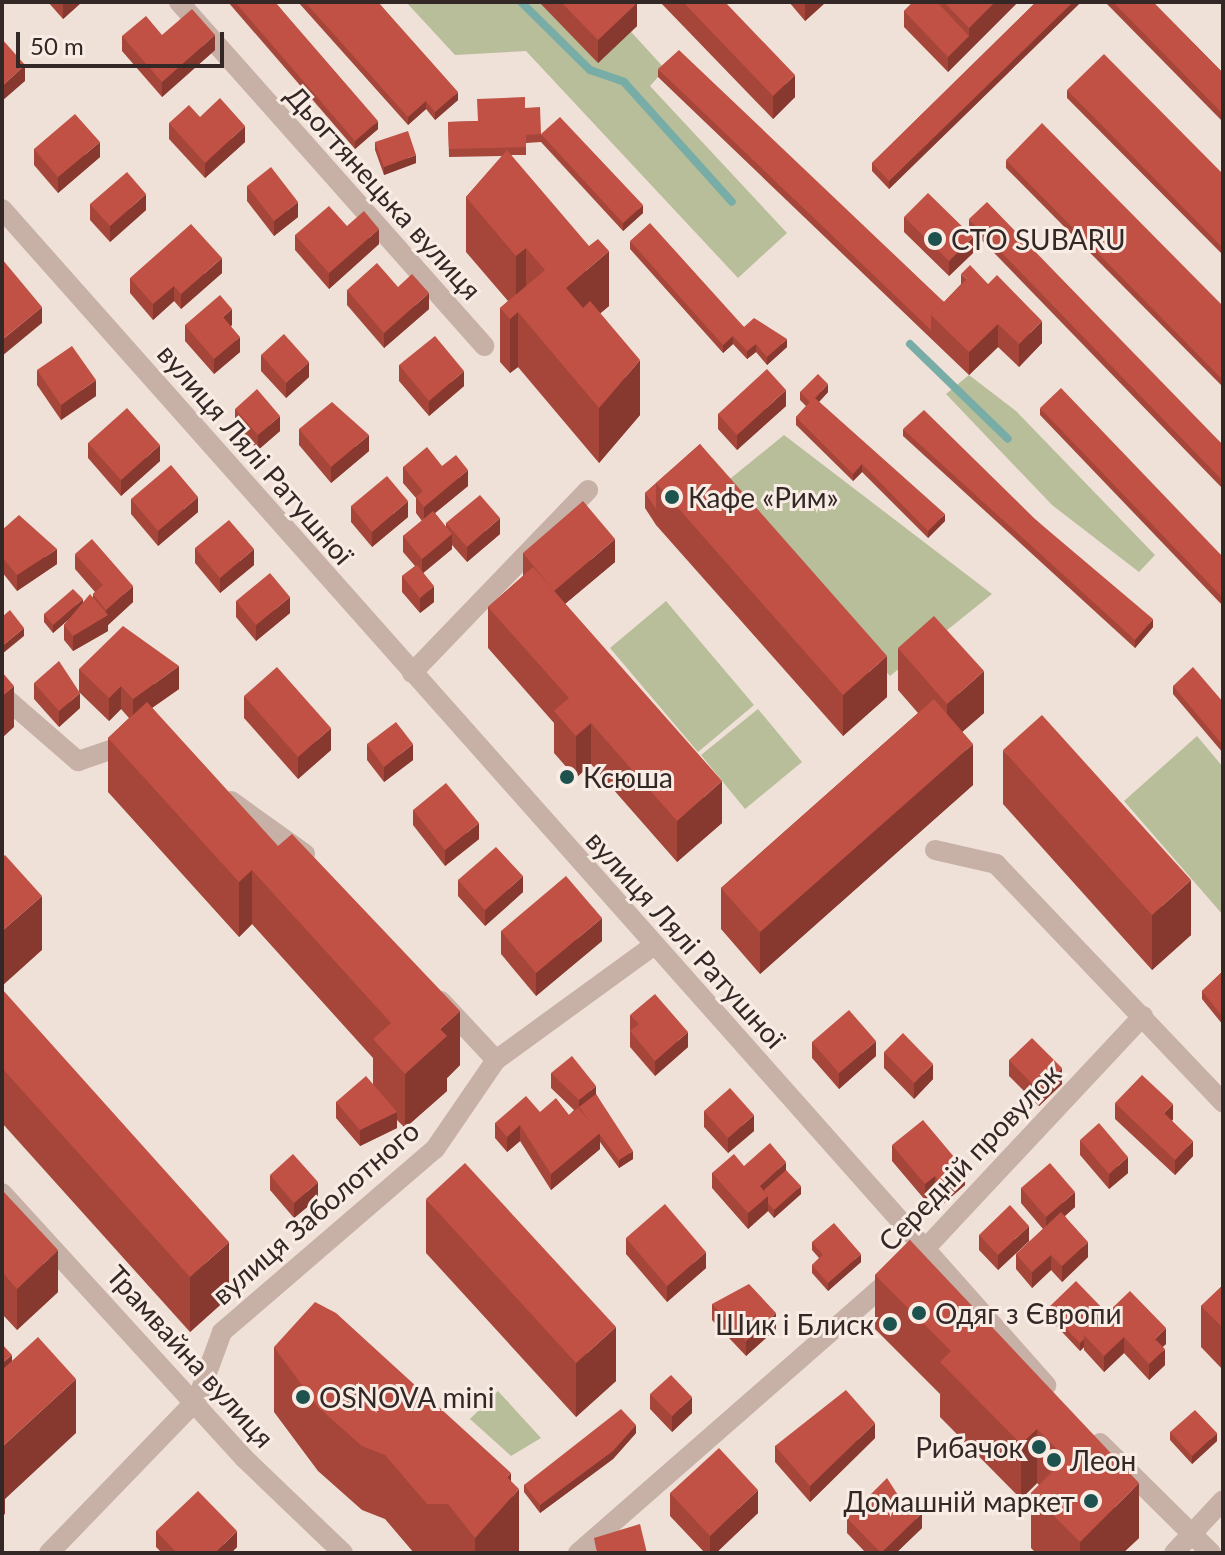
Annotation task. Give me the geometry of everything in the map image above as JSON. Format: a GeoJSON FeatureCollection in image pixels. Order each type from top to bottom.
{"type":"FeatureCollection","features":[{"type":"Feature","properties":{"kind":"street","name":"Дьогтянецька вулиця"},"geometry":{"type":"LineString","coordinates":[[179,2],[484,346]]}},
{"type":"Feature","properties":{"kind":"street","name":"вулиця Лялі Ратушної"},"geometry":{"type":"LineString","coordinates":[[2,209],[923,1251],[1060,1401]]}},
{"type":"Feature","properties":{"kind":"street"},"geometry":{"type":"LineString","coordinates":[[412,673],[588,490]]}},
{"type":"Feature","properties":{"kind":"street"},"geometry":{"type":"LineString","coordinates":[[2,695],[78,761],[154,737]]}},
{"type":"Feature","properties":{"kind":"street"},"geometry":{"type":"LineString","coordinates":[[214,786],[317,867]]}},
{"type":"Feature","properties":{"kind":"street"},"geometry":{"type":"LineString","coordinates":[[935,850],[996,864],[1223,1102]]}},
{"type":"Feature","properties":{"kind":"street","name":"вулиця Заболотного"},"geometry":{"type":"LineString","coordinates":[[49,1553],[197,1400],[222,1332],[435,1149],[496,1060],[654,945]]}},
{"type":"Feature","properties":{"kind":"street"},"geometry":{"type":"LineString","coordinates":[[422,980],[496,1060]]}},
{"type":"Feature","properties":{"kind":"street","name":"Середній провулок"},"geometry":{"type":"LineString","coordinates":[[578,1553],[828,1330],[923,1251],[1143,1016]]}},
{"type":"Feature","properties":{"kind":"street","name":"Трамвайна вулиця"},"geometry":{"type":"LineString","coordinates":[[2,1193],[197,1400],[244,1458],[343,1553]]}},
{"type":"Feature","properties":{"kind":"street"},"geometry":{"type":"LineString","coordinates":[[1082,1424],[1211,1553]]}},
{"type":"Feature","properties":{"kind":"street"},"geometry":{"type":"LineString","coordinates":[[1174,1553],[1223,1500]]}},
{"type":"Feature","properties":{"kind":"green space"},"geometry":{"type":"Polygon","coordinates":[[[406,2],[572,2],[613,12],[665,69],[650,86],[787,233],[738,278],[526,51],[455,55],[406,2]]]}},
{"type":"Feature","properties":{"kind":"green space"},"geometry":{"type":"Polygon","coordinates":[[[969,375],[1016,411],[1155,555],[1139,572],[1052,505],[946,394],[969,375]]]}},
{"type":"Feature","properties":{"kind":"green space"},"geometry":{"type":"Polygon","coordinates":[[[784,435],[992,594],[890,676],[720,487],[784,435]]]}},
{"type":"Feature","properties":{"kind":"green space"},"geometry":{"type":"Polygon","coordinates":[[[666,601],[754,705],[698,752],[610,648],[666,601]]]}},
{"type":"Feature","properties":{"kind":"green space"},"geometry":{"type":"Polygon","coordinates":[[[758,709],[802,762],[745,809],[701,755],[758,709]]]}},
{"type":"Feature","properties":{"kind":"green space"},"geometry":{"type":"Polygon","coordinates":[[[1197,736],[1223,767],[1223,915],[1124,801],[1197,736]]]}},
{"type":"Feature","properties":{"kind":"green space"},"geometry":{"type":"Polygon","coordinates":[[[498,1391],[541,1438],[511,1456],[470,1419],[498,1391]]]}},
{"type":"Feature","properties":{"kind":"building"},"geometry":{"type":"Polygon","coordinates":[[[235,2],[275,2],[378,121],[355,141],[235,2]]]}},
{"type":"Feature","properties":{"kind":"building"},"geometry":{"type":"Polygon","coordinates":[[[305,2],[378,2],[458,92],[435,112],[426,101],[408,117],[305,2]]]}},
{"type":"Feature","properties":{"kind":"building"},"geometry":{"type":"Polygon","coordinates":[[[561,2],[636,2],[637,3],[598,40],[561,2]]]}},
{"type":"Feature","properties":{"kind":"building"},"geometry":{"type":"Polygon","coordinates":[[[683,2],[725,2],[795,75],[773,96],[683,2]]]}},
{"type":"Feature","properties":{"kind":"building"},"geometry":{"type":"Polygon","coordinates":[[[913,2],[937,2],[969,36],[948,57],[904,11],[913,2]]]}},
{"type":"Feature","properties":{"kind":"building"},"geometry":{"type":"Polygon","coordinates":[[[944,2],[995,2],[969,28],[944,2]]]}},
{"type":"Feature","properties":{"kind":"building"},"geometry":{"type":"Polygon","coordinates":[[[1036,2],[1073,2],[889,181],[872,163],[1036,2]]]}},
{"type":"Feature","properties":{"kind":"building"},"geometry":{"type":"Polygon","coordinates":[[[1113,2],[1153,2],[1223,73],[1223,114],[1113,2]]]}},
{"type":"Feature","properties":{"kind":"building"},"geometry":{"type":"Polygon","coordinates":[[[192,9],[215,35],[162,82],[122,36],[146,16],[162,35],[192,9]]]}},
{"type":"Feature","properties":{"kind":"building"},"geometry":{"type":"Polygon","coordinates":[[[2,39],[25,65],[2,86],[2,39]]]}},
{"type":"Feature","properties":{"kind":"building"},"geometry":{"type":"Polygon","coordinates":[[[679,50],[944,302],[931,315],[931,330],[658,69],[679,50]]]}},
{"type":"Feature","properties":{"kind":"building"},"geometry":{"type":"Polygon","coordinates":[[[1104,54],[1223,174],[1223,248],[1067,90],[1104,54]]]}},
{"type":"Feature","properties":{"kind":"building"},"geometry":{"type":"Polygon","coordinates":[[[525,97],[525,108],[540,107],[541,134],[526,135],[526,147],[449,149],[448,122],[478,121],[477,99],[525,97]]]}},
{"type":"Feature","properties":{"kind":"building"},"geometry":{"type":"Polygon","coordinates":[[[220,98],[245,126],[205,163],[169,123],[189,105],[200,117],[220,98]]]}},
{"type":"Feature","properties":{"kind":"building"},"geometry":{"type":"Polygon","coordinates":[[[75,114],[100,142],[58,177],[34,149],[75,114]]]}},
{"type":"Feature","properties":{"kind":"building"},"geometry":{"type":"Polygon","coordinates":[[[560,117],[643,205],[623,223],[541,134],[560,117]]]}},
{"type":"Feature","properties":{"kind":"building"},"geometry":{"type":"Polygon","coordinates":[[[1042,123],[1223,306],[1223,380],[1006,160],[1042,123]]]}},
{"type":"Feature","properties":{"kind":"building"},"geometry":{"type":"Polygon","coordinates":[[[408,131],[416,155],[384,167],[375,142],[408,131]]]}},
{"type":"Feature","properties":{"kind":"building"},"geometry":{"type":"Polygon","coordinates":[[[507,150],[589,246],[598,239],[609,251],[566,288],[583,308],[590,301],[640,360],[599,408],[518,312],[510,319],[500,308],[545,270],[526,248],[516,256],[466,197],[507,150]]]}},
{"type":"Feature","properties":{"kind":"building"},"geometry":{"type":"Polygon","coordinates":[[[271,167],[298,202],[274,221],[247,186],[271,167]]]}},
{"type":"Feature","properties":{"kind":"building"},"geometry":{"type":"Polygon","coordinates":[[[127,172],[146,194],[110,226],[90,204],[127,172]]]}},
{"type":"Feature","properties":{"kind":"building"},"geometry":{"type":"Polygon","coordinates":[[[928,193],[973,237],[949,261],[904,217],[928,193]]]}},
{"type":"Feature","properties":{"kind":"building"},"geometry":{"type":"Polygon","coordinates":[[[987,202],[1223,445],[1223,481],[969,219],[987,202]]]}},
{"type":"Feature","properties":{"kind":"building"},"geometry":{"type":"Polygon","coordinates":[[[329,206],[347,226],[364,211],[379,229],[329,273],[295,235],[329,206]]]}},
{"type":"Feature","properties":{"kind":"building"},"geometry":{"type":"Polygon","coordinates":[[[650,223],[744,327],[754,318],[787,339],[767,357],[756,344],[747,351],[733,336],[723,345],[630,241],[650,223]]]}},
{"type":"Feature","properties":{"kind":"building"},"geometry":{"type":"Polygon","coordinates":[[[191,224],[222,258],[181,294],[174,286],[153,304],[130,278],[191,224]]]}},
{"type":"Feature","properties":{"kind":"building"},"geometry":{"type":"Polygon","coordinates":[[[2,259],[42,307],[2,340],[2,259]]]}},
{"type":"Feature","properties":{"kind":"building"},"geometry":{"type":"Polygon","coordinates":[[[377,263],[398,287],[412,274],[429,293],[384,333],[347,290],[377,263]]]}},
{"type":"Feature","properties":{"kind":"building"},"geometry":{"type":"Polygon","coordinates":[[[970,265],[988,284],[997,275],[1042,321],[1019,344],[998,324],[969,352],[931,315],[967,279],[961,274],[970,265]]]}},
{"type":"Feature","properties":{"kind":"building"},"geometry":{"type":"Polygon","coordinates":[[[220,295],[232,309],[223,317],[240,337],[214,359],[185,325],[220,295]]]}},
{"type":"Feature","properties":{"kind":"building"},"geometry":{"type":"Polygon","coordinates":[[[284,334],[309,362],[286,383],[261,355],[284,334]]]}},
{"type":"Feature","properties":{"kind":"building"},"geometry":{"type":"Polygon","coordinates":[[[435,336],[464,371],[429,401],[399,365],[435,336]]]}},
{"type":"Feature","properties":{"kind":"building"},"geometry":{"type":"Polygon","coordinates":[[[72,346],[96,380],[61,405],[37,370],[72,346]]]}},
{"type":"Feature","properties":{"kind":"building"},"geometry":{"type":"Polygon","coordinates":[[[767,369],[786,390],[737,435],[718,414],[767,369]]]}},
{"type":"Feature","properties":{"kind":"building"},"geometry":{"type":"Polygon","coordinates":[[[818,374],[828,384],[815,398],[945,514],[928,531],[862,464],[853,474],[796,417],[810,402],[800,392],[818,374]]]}},
{"type":"Feature","properties":{"kind":"building"},"geometry":{"type":"Polygon","coordinates":[[[1061,388],[1223,557],[1223,598],[1040,408],[1061,388]]]}},
{"type":"Feature","properties":{"kind":"building"},"geometry":{"type":"Polygon","coordinates":[[[257,389],[280,416],[258,435],[235,409],[257,389]]]}},
{"type":"Feature","properties":{"kind":"building"},"geometry":{"type":"Polygon","coordinates":[[[332,402],[369,435],[331,467],[299,429],[332,402]]]}},
{"type":"Feature","properties":{"kind":"building"},"geometry":{"type":"Polygon","coordinates":[[[127,408],[160,445],[121,480],[88,443],[127,408]]]}},
{"type":"Feature","properties":{"kind":"building"},"geometry":{"type":"Polygon","coordinates":[[[924,410],[1036,520],[1153,619],[1135,640],[903,429],[924,410]]]}},
{"type":"Feature","properties":{"kind":"building"},"geometry":{"type":"Polygon","coordinates":[[[700,444],[887,656],[843,695],[656,483],[700,444]]]}},
{"type":"Feature","properties":{"kind":"building"},"geometry":{"type":"Polygon","coordinates":[[[427,447],[442,466],[456,455],[468,470],[424,507],[416,497],[423,491],[403,467],[427,447]]]}},
{"type":"Feature","properties":{"kind":"building"},"geometry":{"type":"Polygon","coordinates":[[[171,465],[198,497],[158,531],[131,499],[171,465]]]}},
{"type":"Feature","properties":{"kind":"building"},"geometry":{"type":"Polygon","coordinates":[[[387,476],[408,501],[372,532],[351,506],[387,476]]]}},
{"type":"Feature","properties":{"kind":"building"},"geometry":{"type":"Polygon","coordinates":[[[656,483],[656,509],[645,493],[656,483]]]}},
{"type":"Feature","properties":{"kind":"building"},"geometry":{"type":"Polygon","coordinates":[[[480,495],[500,518],[467,547],[446,523],[480,495]]]}},
{"type":"Feature","properties":{"kind":"building"},"geometry":{"type":"Polygon","coordinates":[[[583,501],[615,539],[554,591],[523,553],[583,501]]]}},
{"type":"Feature","properties":{"kind":"building"},"geometry":{"type":"Polygon","coordinates":[[[433,511],[452,534],[422,559],[403,536],[433,511]]]}},
{"type":"Feature","properties":{"kind":"building"},"geometry":{"type":"Polygon","coordinates":[[[19,515],[57,549],[17,575],[2,557],[2,530],[19,515]]]}},
{"type":"Feature","properties":{"kind":"building"},"geometry":{"type":"Polygon","coordinates":[[[229,520],[254,549],[220,578],[195,548],[229,520]]]}},
{"type":"Feature","properties":{"kind":"building"},"geometry":{"type":"Polygon","coordinates":[[[92,539],[133,586],[106,610],[93,594],[103,585],[75,554],[92,539]]]}},
{"type":"Feature","properties":{"kind":"building"},"geometry":{"type":"Polygon","coordinates":[[[417,565],[434,586],[420,598],[402,576],[417,565]]]}},
{"type":"Feature","properties":{"kind":"building"},"geometry":{"type":"Polygon","coordinates":[[[533,567],[722,781],[677,821],[591,723],[576,736],[554,711],[569,698],[488,607],[533,567]]]}},
{"type":"Feature","properties":{"kind":"building"},"geometry":{"type":"Polygon","coordinates":[[[270,573],[290,597],[256,625],[236,601],[270,573]]]}},
{"type":"Feature","properties":{"kind":"building"},"geometry":{"type":"Polygon","coordinates":[[[73,589],[83,599],[53,625],[44,614],[73,589]]]}},
{"type":"Feature","properties":{"kind":"building"},"geometry":{"type":"Polygon","coordinates":[[[90,594],[108,615],[73,636],[64,625],[90,594]]]}},
{"type":"Feature","properties":{"kind":"building"},"geometry":{"type":"Polygon","coordinates":[[[10,610],[24,628],[2,646],[2,617],[10,610]]]}},
{"type":"Feature","properties":{"kind":"building"},"geometry":{"type":"Polygon","coordinates":[[[934,616],[984,671],[947,704],[898,648],[934,616]]]}},
{"type":"Feature","properties":{"kind":"building"},"geometry":{"type":"Polygon","coordinates":[[[123,626],[179,666],[133,699],[121,686],[109,698],[79,669],[123,626]]]}},
{"type":"Feature","properties":{"kind":"building"},"geometry":{"type":"Polygon","coordinates":[[[59,661],[80,693],[59,711],[34,683],[59,661]]]}},
{"type":"Feature","properties":{"kind":"building"},"geometry":{"type":"Polygon","coordinates":[[[277,667],[331,728],[298,757],[244,696],[277,667]]]}},
{"type":"Feature","properties":{"kind":"building"},"geometry":{"type":"Polygon","coordinates":[[[1193,667],[1223,702],[1223,745],[1173,686],[1193,667]]]}},
{"type":"Feature","properties":{"kind":"building"},"geometry":{"type":"Polygon","coordinates":[[[2,672],[14,686],[2,696],[2,672]]]}},
{"type":"Feature","properties":{"kind":"building"},"geometry":{"type":"Polygon","coordinates":[[[934,699],[973,744],[760,932],[721,888],[934,699]]]}},
{"type":"Feature","properties":{"kind":"building"},"geometry":{"type":"Polygon","coordinates":[[[147,702],[278,846],[292,834],[460,1011],[440,1029],[447,1036],[405,1074],[373,1039],[391,1023],[252,870],[239,882],[108,738],[147,702]]]}},
{"type":"Feature","properties":{"kind":"building"},"geometry":{"type":"Polygon","coordinates":[[[1042,715],[1191,880],[1152,915],[1003,750],[1042,715]]]}},
{"type":"Feature","properties":{"kind":"building"},"geometry":{"type":"Polygon","coordinates":[[[396,722],[413,744],[384,767],[367,744],[396,722]]]}},
{"type":"Feature","properties":{"kind":"building"},"geometry":{"type":"Polygon","coordinates":[[[446,783],[479,823],[445,850],[413,810],[446,783]]]}},
{"type":"Feature","properties":{"kind":"building"},"geometry":{"type":"Polygon","coordinates":[[[496,847],[523,876],[485,910],[458,880],[496,847]]]}},
{"type":"Feature","properties":{"kind":"building"},"geometry":{"type":"Polygon","coordinates":[[[5,855],[42,896],[2,931],[2,858],[5,855]]]}},
{"type":"Feature","properties":{"kind":"building"},"geometry":{"type":"Polygon","coordinates":[[[566,876],[602,918],[536,973],[501,931],[566,876]]]}},
{"type":"Feature","properties":{"kind":"building"},"geometry":{"type":"Polygon","coordinates":[[[1223,971],[1223,1017],[1202,991],[1223,971]]]}},
{"type":"Feature","properties":{"kind":"building"},"geometry":{"type":"Polygon","coordinates":[[[2,989],[229,1242],[190,1277],[2,1068],[2,989]]]}},
{"type":"Feature","properties":{"kind":"building"},"geometry":{"type":"Polygon","coordinates":[[[655,994],[688,1032],[655,1061],[630,1031],[639,1024],[630,1015],[655,994]]]}},
{"type":"Feature","properties":{"kind":"building"},"geometry":{"type":"Polygon","coordinates":[[[849,1010],[876,1041],[839,1073],[812,1042],[849,1010]]]}},
{"type":"Feature","properties":{"kind":"building"},"geometry":{"type":"Polygon","coordinates":[[[903,1033],[933,1064],[914,1083],[884,1052],[903,1033]]]}},
{"type":"Feature","properties":{"kind":"building"},"geometry":{"type":"Polygon","coordinates":[[[1032,1038],[1062,1068],[1039,1091],[1009,1060],[1032,1038]]]}},
{"type":"Feature","properties":{"kind":"building"},"geometry":{"type":"Polygon","coordinates":[[[572,1056],[596,1086],[579,1100],[551,1073],[572,1056]]]}},
{"type":"Feature","properties":{"kind":"building"},"geometry":{"type":"Polygon","coordinates":[[[1142,1075],[1173,1104],[1164,1113],[1193,1141],[1175,1160],[1115,1103],[1142,1075]]]}},
{"type":"Feature","properties":{"kind":"building"},"geometry":{"type":"Polygon","coordinates":[[[366,1076],[397,1112],[360,1130],[336,1102],[366,1076]]]}},
{"type":"Feature","properties":{"kind":"building"},"geometry":{"type":"Polygon","coordinates":[[[730,1088],[754,1115],[728,1138],[704,1111],[730,1088]]]}},
{"type":"Feature","properties":{"kind":"building"},"geometry":{"type":"Polygon","coordinates":[[[596,1094],[633,1151],[619,1160],[579,1107],[596,1094]]]}},
{"type":"Feature","properties":{"kind":"building"},"geometry":{"type":"Polygon","coordinates":[[[526,1096],[540,1112],[556,1098],[569,1115],[578,1108],[600,1133],[551,1174],[520,1125],[507,1137],[495,1123],[526,1096]]]}},
{"type":"Feature","properties":{"kind":"building"},"geometry":{"type":"Polygon","coordinates":[[[923,1120],[965,1170],[944,1187],[935,1176],[925,1184],[892,1145],[923,1120]]]}},
{"type":"Feature","properties":{"kind":"building"},"geometry":{"type":"Polygon","coordinates":[[[1099,1123],[1128,1157],[1109,1174],[1080,1140],[1099,1123]]]}},
{"type":"Feature","properties":{"kind":"building"},"geometry":{"type":"Polygon","coordinates":[[[770,1143],[786,1162],[760,1186],[768,1196],[748,1213],[712,1173],[734,1154],[744,1166],[770,1143]]]}},
{"type":"Feature","properties":{"kind":"building"},"geometry":{"type":"Polygon","coordinates":[[[293,1154],[318,1182],[294,1203],[270,1175],[293,1154]]]}},
{"type":"Feature","properties":{"kind":"building"},"geometry":{"type":"Polygon","coordinates":[[[465,1163],[616,1327],[576,1363],[426,1199],[465,1163]]]}},
{"type":"Feature","properties":{"kind":"building"},"geometry":{"type":"Polygon","coordinates":[[[1050,1163],[1075,1192],[1046,1217],[1021,1188],[1050,1163]]]}},
{"type":"Feature","properties":{"kind":"building"},"geometry":{"type":"Polygon","coordinates":[[[786,1170],[801,1186],[774,1210],[764,1190],[786,1170]]]}},
{"type":"Feature","properties":{"kind":"building"},"geometry":{"type":"Polygon","coordinates":[[[2,1190],[58,1250],[17,1289],[2,1272],[2,1190]]]}},
{"type":"Feature","properties":{"kind":"building"},"geometry":{"type":"Polygon","coordinates":[[[665,1204],[706,1252],[667,1286],[626,1238],[665,1204]]]}},
{"type":"Feature","properties":{"kind":"building"},"geometry":{"type":"Polygon","coordinates":[[[1010,1205],[1029,1226],[998,1255],[979,1235],[1010,1205]]]}},
{"type":"Feature","properties":{"kind":"building"},"geometry":{"type":"Polygon","coordinates":[[[1061,1212],[1088,1242],[1062,1266],[1051,1255],[1032,1272],[1016,1254],[1061,1212]]]}},
{"type":"Feature","properties":{"kind":"building"},"geometry":{"type":"Polygon","coordinates":[[[834,1223],[861,1254],[828,1283],[812,1265],[823,1255],[812,1242],[834,1223]]]}},
{"type":"Feature","properties":{"kind":"building"},"geometry":{"type":"Polygon","coordinates":[[[910,1240],[1139,1483],[1080,1542],[1031,1493],[1066,1458],[1037,1429],[1021,1444],[940,1362],[951,1351],[875,1275],[910,1240]]]}},
{"type":"Feature","properties":{"kind":"building"},"geometry":{"type":"Polygon","coordinates":[[[1076,1281],[1107,1313],[1080,1343],[1047,1309],[1076,1281]]]}},
{"type":"Feature","properties":{"kind":"building"},"geometry":{"type":"Polygon","coordinates":[[[749,1284],[776,1313],[746,1341],[712,1304],[749,1284]]]}},
{"type":"Feature","properties":{"kind":"building"},"geometry":{"type":"Polygon","coordinates":[[[1223,1285],[1223,1328],[1201,1306],[1223,1285]]]}},
{"type":"Feature","properties":{"kind":"building"},"geometry":{"type":"Polygon","coordinates":[[[1130,1291],[1166,1328],[1155,1339],[1165,1349],[1149,1364],[1124,1337],[1104,1356],[1084,1335],[1130,1291]]]}},
{"type":"Feature","properties":{"kind":"building"},"geometry":{"type":"Polygon","coordinates":[[[315,1302],[336,1313],[511,1473],[507,1477],[519,1489],[475,1538],[448,1504],[427,1504],[385,1455],[362,1446],[318,1407],[274,1347],[315,1302]]]}},
{"type":"Feature","properties":{"kind":"building"},"geometry":{"type":"Polygon","coordinates":[[[38,1337],[76,1379],[2,1447],[2,1370],[38,1337]]]}},
{"type":"Feature","properties":{"kind":"building"},"geometry":{"type":"Polygon","coordinates":[[[2,1344],[12,1355],[2,1363],[2,1344]]]}},
{"type":"Feature","properties":{"kind":"building"},"geometry":{"type":"Polygon","coordinates":[[[671,1375],[692,1397],[672,1416],[650,1394],[671,1375]]]}},
{"type":"Feature","properties":{"kind":"building"},"geometry":{"type":"Polygon","coordinates":[[[846,1390],[875,1423],[810,1486],[775,1446],[846,1390]]]}},
{"type":"Feature","properties":{"kind":"building"},"geometry":{"type":"Polygon","coordinates":[[[621,1409],[636,1425],[613,1451],[540,1505],[524,1485],[621,1409]]]}},
{"type":"Feature","properties":{"kind":"building"},"geometry":{"type":"Polygon","coordinates":[[[1195,1410],[1217,1433],[1192,1456],[1170,1432],[1195,1410]]]}},
{"type":"Feature","properties":{"kind":"building"},"geometry":{"type":"Polygon","coordinates":[[[719,1448],[758,1490],[710,1536],[670,1493],[719,1448]]]}},
{"type":"Feature","properties":{"kind":"building"},"geometry":{"type":"Polygon","coordinates":[[[887,1478],[903,1503],[908,1498],[922,1513],[881,1553],[847,1518],[887,1478]]]}},
{"type":"Feature","properties":{"kind":"building"},"geometry":{"type":"Polygon","coordinates":[[[198,1491],[237,1531],[215,1553],[177,1553],[156,1531],[198,1491]]]}},
{"type":"Feature","properties":{"kind":"building"},"geometry":{"type":"Polygon","coordinates":[[[640,1524],[647,1553],[597,1553],[594,1538],[640,1524]]]}},
{"type":"Feature","properties":{"kind":"waterway"},"geometry":{"type":"LineString","coordinates":[[521,2],[590,70],[624,82],[732,202]]}},
{"type":"Feature","properties":{"kind":"waterway"},"geometry":{"type":"LineString","coordinates":[[910,344],[1008,439]]}},
{"type":"Feature","properties":{"kind":"place","name":"СТО SUBARU"},"geometry":{"type":"Point","coordinates":[935,239]}},
{"type":"Feature","properties":{"kind":"place","name":"Кафе «Рим»"},"geometry":{"type":"Point","coordinates":[672,497]}},
{"type":"Feature","properties":{"kind":"place","name":"Ксюша"},"geometry":{"type":"Point","coordinates":[567,777]}},
{"type":"Feature","properties":{"kind":"place","name":"Одяг з Європи"},"geometry":{"type":"Point","coordinates":[919,1313]}},
{"type":"Feature","properties":{"kind":"place","name":"Шик і Блиск"},"geometry":{"type":"Point","coordinates":[890,1324]}},
{"type":"Feature","properties":{"kind":"place","name":"OSNOVA mini"},"geometry":{"type":"Point","coordinates":[303,1397]}},
{"type":"Feature","properties":{"kind":"place","name":"Рибачок"},"geometry":{"type":"Point","coordinates":[1039,1447]}},
{"type":"Feature","properties":{"kind":"place","name":"Леон"},"geometry":{"type":"Point","coordinates":[1054,1460]}},
{"type":"Feature","properties":{"kind":"place","name":"Домашній маркет"},"geometry":{"type":"Point","coordinates":[1091,1501]}}]}
